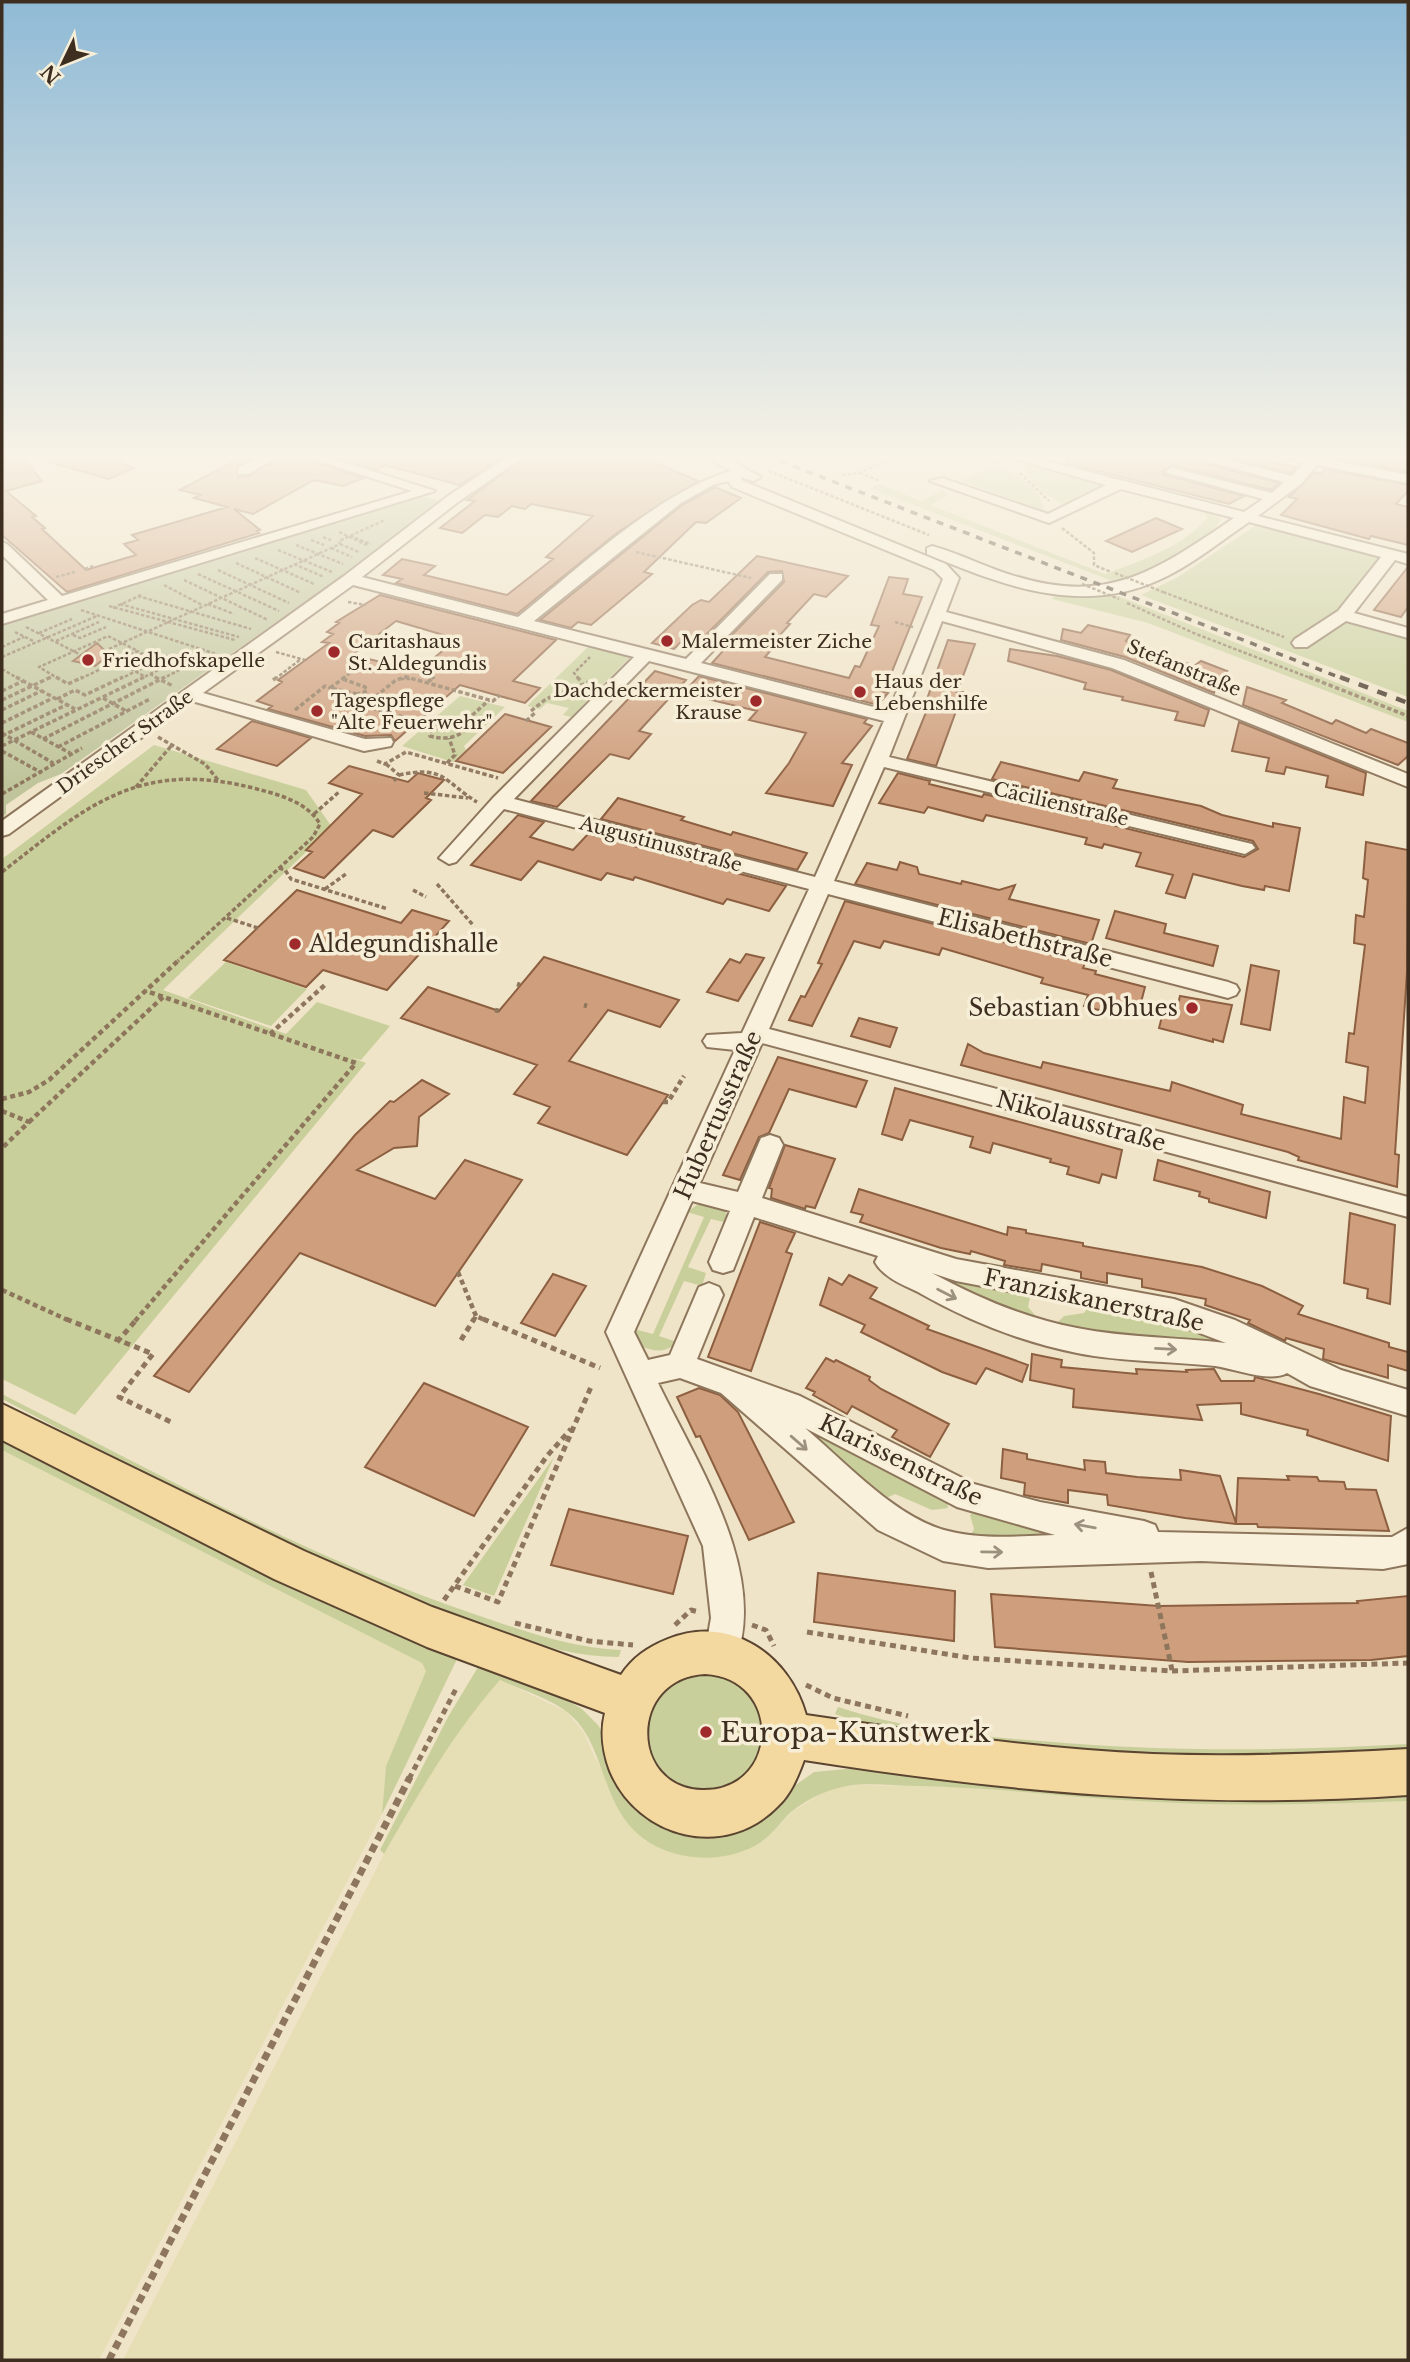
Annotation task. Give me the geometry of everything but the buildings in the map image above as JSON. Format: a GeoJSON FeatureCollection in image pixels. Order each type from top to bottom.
{"type":"FeatureCollection","features":[{"type":"Feature","properties":{"kind":"main road"},"geometry":{"type":"LineString","coordinates":[[2,1421],[289,1565],[427,1626],[632,1701]]}},
{"type":"Feature","properties":{"kind":"main road"},"geometry":{"type":"LineString","coordinates":[[700,1650],[722,1652],[742,1660],[760,1673],[773,1690],[782,1711],[785,1734],[780,1762],[766,1787],[744,1806],[717,1815],[689,1814],[662,1803],[642,1783],[629,1757],[627,1738],[632,1701],[643,1681],[669,1660],[700,1650]]}},
{"type":"Feature","properties":{"kind":"main road"},"geometry":{"type":"LineString","coordinates":[[785,1734],[947,1759],[1154,1777],[1295,1778],[1408,1772]]}},
{"type":"Feature","properties":{"kind":"street"},"geometry":{"type":"LineString","coordinates":[[22,566],[58,601]]}},
{"type":"Feature","properties":{"kind":"street"},"geometry":{"type":"LineString","coordinates":[[7,625],[58,601],[169,566]]}},
{"type":"Feature","properties":{"kind":"street","name":"Driescher Straße"},"geometry":{"type":"LineString","coordinates":[[2,830],[190,695],[354,566]]}},
{"type":"Feature","properties":{"kind":"street"},"geometry":{"type":"LineString","coordinates":[[522,622],[591,566]]}},
{"type":"Feature","properties":{"kind":"street"},"geometry":{"type":"LineString","coordinates":[[938,566],[949,574],[950,581]]}},
{"type":"Feature","properties":{"kind":"street"},"geometry":{"type":"LineString","coordinates":[[972,566],[1034,588],[1072,593],[1117,590],[1145,581],[1168,566]]}},
{"type":"Feature","properties":{"kind":"street"},"geometry":{"type":"LineString","coordinates":[[1301,643],[1344,615],[1382,566]]}},
{"type":"Feature","properties":{"kind":"street"},"geometry":{"type":"LineString","coordinates":[[344,573],[894,718]]}},
{"type":"Feature","properties":{"kind":"street"},"geometry":{"type":"LineString","coordinates":[[690,665],[773,580]]}},
{"type":"Feature","properties":{"kind":"street","name":"Hubertusstraße"},"geometry":{"type":"LineString","coordinates":[[722,1652],[728,1618],[719,1545],[620,1332],[878,760],[950,581]]}},
{"type":"Feature","properties":{"kind":"street","name":"Stefanstraße"},"geometry":{"type":"LineString","coordinates":[[937,615],[1118,664],[1408,781]]}},
{"type":"Feature","properties":{"kind":"street"},"geometry":{"type":"LineString","coordinates":[[1344,615],[1408,633]]}},
{"type":"Feature","properties":{"kind":"street"},"geometry":{"type":"LineString","coordinates":[[449,858],[497,805],[646,654]]}},
{"type":"Feature","properties":{"kind":"street"},"geometry":{"type":"LineString","coordinates":[[190,695],[365,745],[384,742]]}},
{"type":"Feature","properties":{"kind":"street","name":"Cäcilienstraße"},"geometry":{"type":"LineString","coordinates":[[878,760],[1245,848]]}},
{"type":"Feature","properties":{"kind":"street","name":"Augustinusstraße"},"geometry":{"type":"LineString","coordinates":[[497,805],[822,886]]}},
{"type":"Feature","properties":{"kind":"street","name":"Elisabethstraße"},"geometry":{"type":"LineString","coordinates":[[822,886],[1228,990]]}},
{"type":"Feature","properties":{"kind":"street","name":"Nikolausstraße"},"geometry":{"type":"LineString","coordinates":[[715,1041],[752,1037],[1408,1207]]}},
{"type":"Feature","properties":{"kind":"street"},"geometry":{"type":"LineString","coordinates":[[723,1262],[770,1146]]}},
{"type":"Feature","properties":{"kind":"street","name":"Franziskanerstraße"},"geometry":{"type":"LineString","coordinates":[[685,1189],[746,1204],[956,1270],[1174,1311],[1225,1329],[1336,1382]]}},
{"type":"Feature","properties":{"kind":"street","name":"Franziskanerstraße"},"geometry":{"type":"LineString","coordinates":[[846,1235],[943,1292],[1028,1329],[1107,1345],[1233,1355],[1408,1404]]}},
{"type":"Feature","properties":{"kind":"street"},"geometry":{"type":"LineString","coordinates":[[640,1374],[680,1365],[709,1295]]}},
{"type":"Feature","properties":{"kind":"street","name":"Klarissenstraße"},"geometry":{"type":"LineString","coordinates":[[680,1365],[789,1405],[968,1497],[1077,1525],[1201,1546]]}},
{"type":"Feature","properties":{"kind":"street","name":"Klarissenstraße"},"geometry":{"type":"LineString","coordinates":[[729,1382],[877,1510],[930,1541],[964,1550],[988,1552],[1201,1546],[1383,1553],[1399,1552],[1408,1543]]}},
{"type":"Feature","properties":{"kind":"path"},"geometry":{"type":"LineString","coordinates":[[85,569],[92,566]]}},
{"type":"Feature","properties":{"kind":"path"},"geometry":{"type":"LineString","coordinates":[[209,566],[292,604]]}},
{"type":"Feature","properties":{"kind":"path"},"geometry":{"type":"LineString","coordinates":[[242,566],[305,595]]}},
{"type":"Feature","properties":{"kind":"path"},"geometry":{"type":"LineString","coordinates":[[274,566],[317,586]]}},
{"type":"Feature","properties":{"kind":"path"},"geometry":{"type":"LineString","coordinates":[[109,649],[286,566]]}},
{"type":"Feature","properties":{"kind":"path"},"geometry":{"type":"LineString","coordinates":[[301,566],[328,578]]}},
{"type":"Feature","properties":{"kind":"path"},"geometry":{"type":"LineString","coordinates":[[322,566],[344,573]]}},
{"type":"Feature","properties":{"kind":"path"},"geometry":{"type":"LineString","coordinates":[[334,566],[344,573]]}},
{"type":"Feature","properties":{"kind":"path"},"geometry":{"type":"LineString","coordinates":[[707,566],[773,580]]}},
{"type":"Feature","properties":{"kind":"path"},"geometry":{"type":"LineString","coordinates":[[1097,566],[1301,643]]}},
{"type":"Feature","properties":{"kind":"path"},"geometry":{"type":"LineString","coordinates":[[201,569],[194,572],[232,592],[281,612]]}},
{"type":"Feature","properties":{"kind":"path"},"geometry":{"type":"LineString","coordinates":[[187,575],[180,578],[269,620]]}},
{"type":"Feature","properties":{"kind":"path"},"geometry":{"type":"LineString","coordinates":[[172,582],[164,585],[205,605],[234,614]]}},
{"type":"Feature","properties":{"kind":"path"},"geometry":{"type":"LineString","coordinates":[[1082,584],[1192,633],[1372,699],[1408,716]]}},
{"type":"Feature","properties":{"kind":"path"},"geometry":{"type":"LineString","coordinates":[[151,591],[111,607],[239,642]]}},
{"type":"Feature","properties":{"kind":"path"},"geometry":{"type":"LineString","coordinates":[[138,596],[255,630]]}},
{"type":"Feature","properties":{"kind":"path"},"geometry":{"type":"LineString","coordinates":[[58,601],[219,655]]}},
{"type":"Feature","properties":{"kind":"path"},"geometry":{"type":"LineString","coordinates":[[343,602],[366,605]]}},
{"type":"Feature","properties":{"kind":"path"},"geometry":{"type":"LineString","coordinates":[[120,604],[243,638]]}},
{"type":"Feature","properties":{"kind":"path"},"geometry":{"type":"LineString","coordinates":[[2,657],[97,615]]}},
{"type":"Feature","properties":{"kind":"path"},"geometry":{"type":"LineString","coordinates":[[39,634],[72,619]]}},
{"type":"Feature","properties":{"kind":"path"},"geometry":{"type":"LineString","coordinates":[[56,641],[99,622]]}},
{"type":"Feature","properties":{"kind":"path"},"geometry":{"type":"LineString","coordinates":[[33,631],[49,623]]}},
{"type":"Feature","properties":{"kind":"path"},"geometry":{"type":"LineString","coordinates":[[7,625],[36,643]]}},
{"type":"Feature","properties":{"kind":"path"},"geometry":{"type":"LineString","coordinates":[[72,634],[80,638],[106,627]]}},
{"type":"Feature","properties":{"kind":"path"},"geometry":{"type":"LineString","coordinates":[[86,628],[93,632]]}},
{"type":"Feature","properties":{"kind":"path"},"geometry":{"type":"LineString","coordinates":[[108,636],[122,643],[138,651],[68,684],[39,667],[108,636]]}},
{"type":"Feature","properties":{"kind":"path"},"geometry":{"type":"LineString","coordinates":[[2,647],[24,637]]}},
{"type":"Feature","properties":{"kind":"path"},"geometry":{"type":"LineString","coordinates":[[48,637],[79,654]]}},
{"type":"Feature","properties":{"kind":"path"},"geometry":{"type":"LineString","coordinates":[[145,667],[130,659],[154,648]]}},
{"type":"Feature","properties":{"kind":"path"},"geometry":{"type":"LineString","coordinates":[[42,774],[2,748],[13,740],[199,650]]}},
{"type":"Feature","properties":{"kind":"path"},"geometry":{"type":"LineString","coordinates":[[127,667],[160,651]]}},
{"type":"Feature","properties":{"kind":"path"},"geometry":{"type":"LineString","coordinates":[[273,680],[303,660],[275,652]]}},
{"type":"Feature","properties":{"kind":"path"},"geometry":{"type":"LineString","coordinates":[[2,723],[75,690],[85,695],[169,655]]}},
{"type":"Feature","properties":{"kind":"path"},"geometry":{"type":"LineString","coordinates":[[526,721],[545,698],[570,690],[581,681],[574,676],[576,671],[595,655]]}},
{"type":"Feature","properties":{"kind":"path"},"geometry":{"type":"LineString","coordinates":[[43,739],[204,657]]}},
{"type":"Feature","properties":{"kind":"path"},"geometry":{"type":"LineString","coordinates":[[58,659],[66,664]]}},
{"type":"Feature","properties":{"kind":"path"},"geometry":{"type":"LineString","coordinates":[[116,661],[145,676]]}},
{"type":"Feature","properties":{"kind":"path"},"geometry":{"type":"LineString","coordinates":[[2,668],[76,710]]}},
{"type":"Feature","properties":{"kind":"path"},"geometry":{"type":"LineString","coordinates":[[78,670],[87,675]]}},
{"type":"Feature","properties":{"kind":"path"},"geometry":{"type":"LineString","coordinates":[[330,688],[350,673]]}},
{"type":"Feature","properties":{"kind":"path"},"geometry":{"type":"LineString","coordinates":[[2,678],[11,674]]}},
{"type":"Feature","properties":{"kind":"path"},"geometry":{"type":"LineString","coordinates":[[150,674],[174,686],[162,692]]}},
{"type":"Feature","properties":{"kind":"path"},"geometry":{"type":"LineString","coordinates":[[2,700],[54,676]]}},
{"type":"Feature","properties":{"kind":"path"},"geometry":{"type":"LineString","coordinates":[[427,683],[435,676]]}},
{"type":"Feature","properties":{"kind":"path"},"geometry":{"type":"LineString","coordinates":[[329,735],[396,680],[406,677],[492,700]]}},
{"type":"Feature","properties":{"kind":"path"},"geometry":{"type":"LineString","coordinates":[[342,679],[365,687],[367,691],[358,694]]}},
{"type":"Feature","properties":{"kind":"path"},"geometry":{"type":"LineString","coordinates":[[2,691],[23,681]]}},
{"type":"Feature","properties":{"kind":"path"},"geometry":{"type":"LineString","coordinates":[[281,721],[324,686],[358,694],[369,702]]}},
{"type":"Feature","properties":{"kind":"path"},"geometry":{"type":"LineString","coordinates":[[2,710],[42,691]]}},
{"type":"Feature","properties":{"kind":"path"},"geometry":{"type":"LineString","coordinates":[[364,706],[437,727],[467,720],[500,695]]}},
{"type":"Feature","properties":{"kind":"path"},"geometry":{"type":"LineString","coordinates":[[102,697],[126,711]]}},
{"type":"Feature","properties":{"kind":"path"},"geometry":{"type":"LineString","coordinates":[[58,747],[150,699]]}},
{"type":"Feature","properties":{"kind":"path"},"geometry":{"type":"LineString","coordinates":[[390,713],[401,704]]}},
{"type":"Feature","properties":{"kind":"path"},"geometry":{"type":"LineString","coordinates":[[3,734],[67,705]]}},
{"type":"Feature","properties":{"kind":"path"},"geometry":{"type":"LineString","coordinates":[[437,727],[430,736],[449,738],[468,729],[471,723],[467,720]]}},
{"type":"Feature","properties":{"kind":"path"},"geometry":{"type":"LineString","coordinates":[[140,731],[205,764],[219,781]]}},
{"type":"Feature","properties":{"kind":"path"},"geometry":{"type":"LineString","coordinates":[[2,793],[42,774],[53,763],[70,754],[31,732]]}},
{"type":"Feature","properties":{"kind":"path"},"geometry":{"type":"LineString","coordinates":[[3,734],[53,763]]}},
{"type":"Feature","properties":{"kind":"path"},"geometry":{"type":"LineString","coordinates":[[446,764],[455,755],[449,738]]}},
{"type":"Feature","properties":{"kind":"path"},"geometry":{"type":"LineString","coordinates":[[135,787],[155,768],[172,745]]}},
{"type":"Feature","properties":{"kind":"path"},"geometry":{"type":"LineString","coordinates":[[386,764],[406,752],[519,784]]}},
{"type":"Feature","properties":{"kind":"path"},"geometry":{"type":"LineString","coordinates":[[373,760],[386,764],[399,775]]}},
{"type":"Feature","properties":{"kind":"path"},"geometry":{"type":"LineString","coordinates":[[470,770],[476,764]]}},
{"type":"Feature","properties":{"kind":"path"},"geometry":{"type":"LineString","coordinates":[[394,781],[399,775],[418,770],[457,784],[468,798]]}},
{"type":"Feature","properties":{"kind":"path"},"geometry":{"type":"LineString","coordinates":[[2,872],[92,805],[135,787],[184,780],[219,781],[270,793],[314,814],[321,827],[49,1080],[29,1092],[2,1099]]}},
{"type":"Feature","properties":{"kind":"path"},"geometry":{"type":"LineString","coordinates":[[314,814],[340,791]]}},
{"type":"Feature","properties":{"kind":"path"},"geometry":{"type":"LineString","coordinates":[[424,793],[468,798],[497,805]]}},
{"type":"Feature","properties":{"kind":"path"},"geometry":{"type":"LineString","coordinates":[[278,868],[285,870],[291,879],[388,909]]}},
{"type":"Feature","properties":{"kind":"path"},"geometry":{"type":"LineString","coordinates":[[325,889],[346,874]]}},
{"type":"Feature","properties":{"kind":"path"},"geometry":{"type":"LineString","coordinates":[[437,884],[472,925]]}},
{"type":"Feature","properties":{"kind":"path"},"geometry":{"type":"LineString","coordinates":[[413,890],[426,897]]}},
{"type":"Feature","properties":{"kind":"path"},"geometry":{"type":"LineString","coordinates":[[226,917],[258,928]]}},
{"type":"Feature","properties":{"kind":"path"},"geometry":{"type":"LineString","coordinates":[[270,1034],[326,984]]}},
{"type":"Feature","properties":{"kind":"path"},"geometry":{"type":"LineString","coordinates":[[117,1342],[356,1063],[146,991]]}},
{"type":"Feature","properties":{"kind":"path"},"geometry":{"type":"LineString","coordinates":[[2,1148],[163,997]]}},
{"type":"Feature","properties":{"kind":"path"},"geometry":{"type":"LineString","coordinates":[[663,1102],[668,1102],[684,1076]]}},
{"type":"Feature","properties":{"kind":"path"},"geometry":{"type":"LineString","coordinates":[[2,1111],[29,1122]]}},
{"type":"Feature","properties":{"kind":"path"},"geometry":{"type":"LineString","coordinates":[[458,1272],[477,1316],[600,1368]]}},
{"type":"Feature","properties":{"kind":"path"},"geometry":{"type":"LineString","coordinates":[[2,1290],[117,1342],[153,1354],[119,1397],[173,1423]]}},
{"type":"Feature","properties":{"kind":"path"},"geometry":{"type":"LineString","coordinates":[[461,1340],[477,1316]]}},
{"type":"Feature","properties":{"kind":"path"},"geometry":{"type":"LineString","coordinates":[[454,1586],[498,1602],[567,1448],[573,1427],[591,1387]]}},
{"type":"Feature","properties":{"kind":"path"},"geometry":{"type":"LineString","coordinates":[[444,1600],[547,1456],[573,1427]]}},
{"type":"Feature","properties":{"kind":"path"},"geometry":{"type":"LineString","coordinates":[[1146,1548],[1172,1671]]}},
{"type":"Feature","properties":{"kind":"path"},"geometry":{"type":"LineString","coordinates":[[807,1632],[971,1658],[1172,1671],[1408,1663]]}},
{"type":"Feature","properties":{"kind":"path"},"geometry":{"type":"LineString","coordinates":[[109,2360],[457,1687]]}},
{"type":"Feature","properties":{"kind":"shaded area"},"geometry":{"type":"Polygon","coordinates":[[[2,1450],[422,1663],[426,1671],[386,1766],[382,1814],[99,2360],[2,2360],[2,1450]]]}},
{"type":"Feature","properties":{"kind":"shaded area"},"geometry":{"type":"Polygon","coordinates":[[[500,1680],[567,1712],[584,1733],[595,1758],[645,1841],[763,1841],[792,1812],[828,1789],[856,1785],[959,1787],[1141,1801],[1316,1804],[1408,1801],[1408,2360],[123,2360],[384,1854],[429,1775],[471,1713],[500,1680]]]}},
{"type":"Feature","properties":{"kind":"green space"},"geometry":{"type":"Polygon","coordinates":[[[191,566],[354,566],[61,774],[38,783],[6,805],[6,814],[2,817],[2,624],[191,566]]]}},
{"type":"Feature","properties":{"kind":"green space"},"geometry":{"type":"Polygon","coordinates":[[[1074,566],[1085,566],[1105,574],[1126,566],[1153,566],[1115,582],[1074,566]]]}},
{"type":"Feature","properties":{"kind":"green space"},"geometry":{"type":"Polygon","coordinates":[[[1194,566],[1372,566],[1334,614],[1408,636],[1408,697],[1141,595],[1194,566]]]}},
{"type":"Feature","properties":{"kind":"green space"},"geometry":{"type":"Polygon","coordinates":[[[1054,596],[1118,596],[1408,711],[1408,722],[1148,623],[1052,599],[1054,596]]]}},
{"type":"Feature","properties":{"kind":"green space"},"geometry":{"type":"Polygon","coordinates":[[[590,645],[631,656],[571,717],[563,715],[569,708],[547,703],[540,709],[527,706],[590,645]]]}},
{"type":"Feature","properties":{"kind":"green space"},"geometry":{"type":"Polygon","coordinates":[[[460,696],[505,707],[464,746],[466,750],[453,762],[402,746],[460,696]]]}},
{"type":"Feature","properties":{"kind":"green space"},"geometry":{"type":"Polygon","coordinates":[[[154,745],[306,790],[332,827],[163,990],[286,1034],[317,1002],[390,1026],[361,1060],[350,1057],[366,1063],[75,1415],[2,1379],[2,859],[154,745]]]}},
{"type":"Feature","properties":{"kind":"green space"},"geometry":{"type":"Polygon","coordinates":[[[226,962],[307,989],[271,1026],[188,998],[226,962]]]}},
{"type":"Feature","properties":{"kind":"green space"},"geometry":{"type":"Polygon","coordinates":[[[700,1203],[725,1210],[728,1223],[711,1219],[688,1267],[706,1273],[702,1286],[684,1281],[659,1336],[677,1342],[661,1350],[643,1347],[634,1329],[653,1334],[704,1217],[687,1212],[700,1203]]]}},
{"type":"Feature","properties":{"kind":"green space"},"geometry":{"type":"Polygon","coordinates":[[[921,1268],[1031,1293],[1028,1307],[1040,1321],[1022,1321],[921,1268]]]}},
{"type":"Feature","properties":{"kind":"green space"},"geometry":{"type":"Polygon","coordinates":[[[1090,1304],[1144,1313],[1241,1344],[1112,1340],[1055,1325],[1064,1316],[1084,1313],[1090,1304]]]}},
{"type":"Feature","properties":{"kind":"green space"},"geometry":{"type":"Polygon","coordinates":[[[2,1394],[236,1514],[355,1568],[416,1593],[530,1633],[584,1646],[621,1650],[619,1657],[578,1653],[519,1638],[343,1569],[171,1487],[2,1399],[2,1394]]]}},
{"type":"Feature","properties":{"kind":"green space"},"geometry":{"type":"Polygon","coordinates":[[[788,1414],[947,1499],[948,1508],[932,1510],[895,1494],[880,1501],[788,1414]]]}},
{"type":"Feature","properties":{"kind":"green space"},"geometry":{"type":"Polygon","coordinates":[[[2,1434],[256,1565],[460,1653],[382,1814],[386,1766],[426,1671],[422,1663],[2,1450],[2,1434]]]}},
{"type":"Feature","properties":{"kind":"green space"},"geometry":{"type":"Polygon","coordinates":[[[554,1457],[494,1596],[463,1585],[554,1457]]]}},
{"type":"Feature","properties":{"kind":"green space"},"geometry":{"type":"Polygon","coordinates":[[[975,1511],[1019,1525],[1080,1535],[968,1540],[974,1529],[970,1515],[975,1511]]]}},
{"type":"Feature","properties":{"kind":"green space"},"geometry":{"type":"Polygon","coordinates":[[[481,1662],[543,1686],[582,1709],[598,1725],[654,1820],[676,1832],[728,1834],[757,1819],[783,1794],[814,1772],[867,1767],[1174,1794],[1408,1786],[1408,1801],[1206,1804],[973,1788],[853,1785],[828,1791],[805,1802],[791,1812],[765,1839],[751,1848],[717,1857],[693,1857],[670,1852],[646,1840],[629,1824],[617,1806],[592,1745],[582,1727],[567,1712],[543,1698],[500,1680],[452,1742],[384,1854],[380,1850],[448,1717],[481,1662]]]}},
{"type":"Feature","properties":{"kind":"green space"},"geometry":{"type":"Polygon","coordinates":[[[707,1668],[746,1684],[767,1722],[760,1766],[730,1794],[670,1789],[645,1756],[644,1715],[667,1680],[707,1668]]]}},
{"type":"Feature","properties":{"kind":"green space"},"geometry":{"type":"Polygon","coordinates":[[[838,1707],[888,1721],[938,1730],[1087,1745],[1224,1749],[1408,1744],[1408,1750],[1292,1756],[1131,1754],[884,1731],[835,1714],[838,1707]]]}},
{"type":"Feature","properties":{"kind":"railway"},"geometry":{"type":"LineString","coordinates":[[1052,566],[1344,679]]}},
{"type":"Feature","properties":{"kind":"railway"},"geometry":{"type":"LineString","coordinates":[[1340,677],[1408,703]]}},
{"type":"Feature","properties":{"kind":"place","name":"Malermeister Ziche"},"geometry":{"type":"Point","coordinates":[667,641]}},
{"type":"Feature","properties":{"kind":"place","name":"Caritashaus St. Aldegundis"},"geometry":{"type":"Point","coordinates":[334,652]}},
{"type":"Feature","properties":{"kind":"place","name":"Friedhofskapelle"},"geometry":{"type":"Point","coordinates":[88,660]}},
{"type":"Feature","properties":{"kind":"place","name":"Haus der Lebenshilfe"},"geometry":{"type":"Point","coordinates":[860,692]}},
{"type":"Feature","properties":{"kind":"place","name":"Dachdeckermeister Krause"},"geometry":{"type":"Point","coordinates":[756,701]}},
{"type":"Feature","properties":{"kind":"place","name":"Tagespflege \"Alte Feuerwehr\""},"geometry":{"type":"Point","coordinates":[317,711]}},
{"type":"Feature","properties":{"kind":"place","name":"Aldegundishalle"},"geometry":{"type":"Point","coordinates":[295,944]}},
{"type":"Feature","properties":{"kind":"place","name":"Sebastian Obhues"},"geometry":{"type":"Point","coordinates":[1192,1008]}},
{"type":"Feature","properties":{"kind":"place","name":"Europa-Kunstwerk"},"geometry":{"type":"Point","coordinates":[706,1732]}}]}
